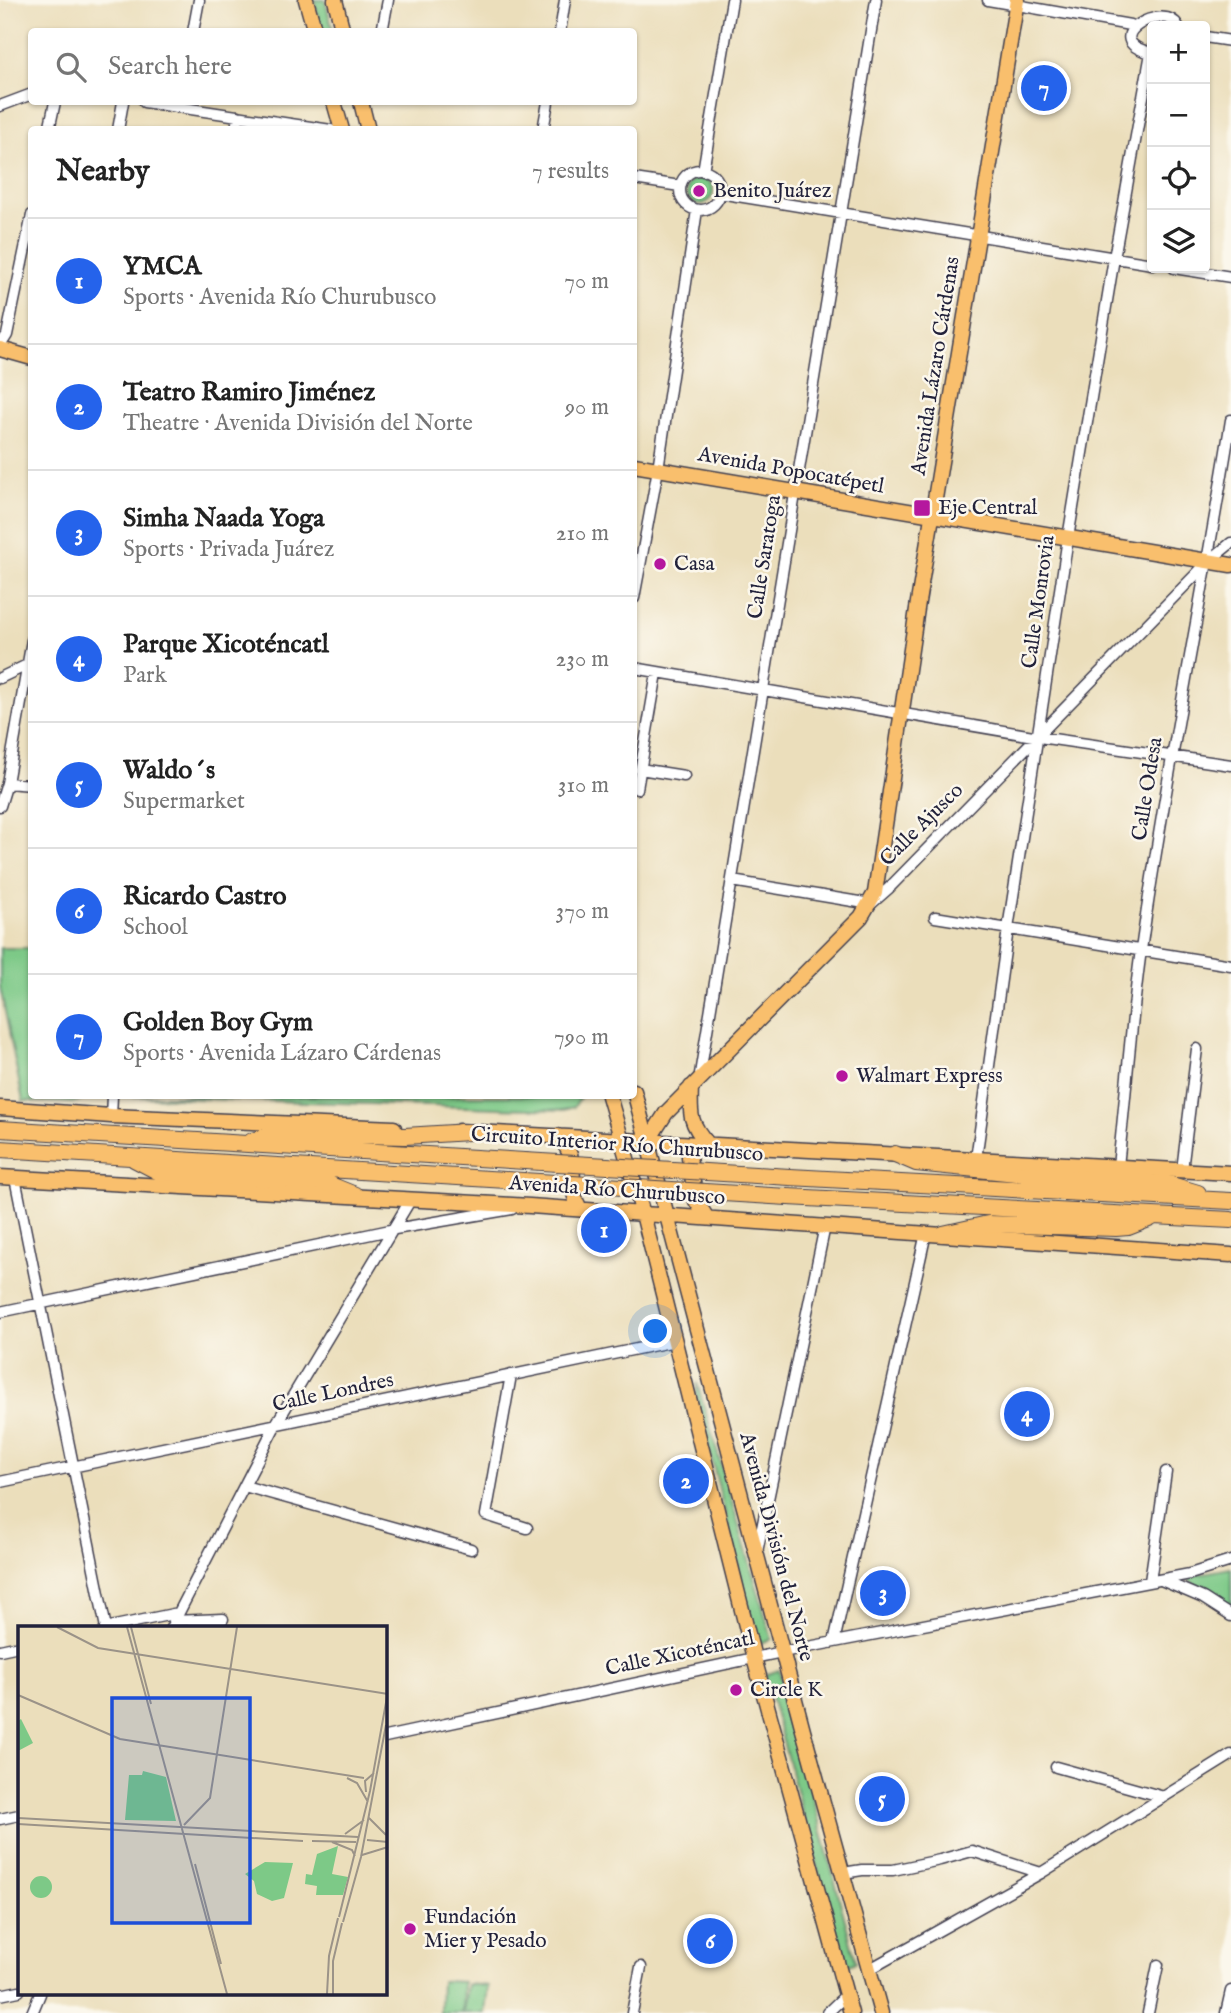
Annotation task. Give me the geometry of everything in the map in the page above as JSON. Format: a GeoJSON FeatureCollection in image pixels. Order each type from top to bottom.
{"type":"FeatureCollection","features":[{"type":"Feature","properties":{"kind":"highway","name":"Circuito Interior Río Churubusco"},"geometry":{"type":"LineString","coordinates":[[0,1129],[1229,1201]]}},
{"type":"Feature","properties":{"kind":"highway"},"geometry":{"type":"LineString","coordinates":[[244,1143],[278,1133],[405,1136],[469,1132]]}},
{"type":"Feature","properties":{"kind":"highway","name":"Circuito Interior Río Churubusco"},"geometry":{"type":"LineString","coordinates":[[0,1149],[788,1197],[1231,1220]]}},
{"type":"Feature","properties":{"kind":"highway"},"geometry":{"type":"LineString","coordinates":[[895,1154],[916,1163],[1068,1178],[1168,1184],[1229,1201]]}},
{"type":"Feature","properties":{"kind":"highway"},"geometry":{"type":"LineString","coordinates":[[129,1157],[159,1172],[323,1182],[355,1195]]}},
{"type":"Feature","properties":{"kind":"highway"},"geometry":{"type":"LineString","coordinates":[[943,1234],[988,1224],[1128,1227],[1154,1216]]}},
{"type":"Feature","properties":{"kind":"main road"},"geometry":{"type":"LineString","coordinates":[[306,0],[314,28]]}},
{"type":"Feature","properties":{"kind":"main road"},"geometry":{"type":"LineString","coordinates":[[335,0],[342,28]]}},
{"type":"Feature","properties":{"kind":"main road","name":"Avenida Lázaro Cárdenas"},"geometry":{"type":"LineString","coordinates":[[871,904],[875,893],[932,516],[1016,2]]}},
{"type":"Feature","properties":{"kind":"main road"},"geometry":{"type":"LineString","coordinates":[[335,105],[341,126]]}},
{"type":"Feature","properties":{"kind":"main road"},"geometry":{"type":"LineString","coordinates":[[362,105],[367,126]]}},
{"type":"Feature","properties":{"kind":"main road"},"geometry":{"type":"LineString","coordinates":[[0,348],[28,357]]}},
{"type":"Feature","properties":{"kind":"main road","name":"Avenida Popocatépetl"},"geometry":{"type":"LineString","coordinates":[[637,466],[1231,565]]}},
{"type":"Feature","properties":{"kind":"main road","name":"Calle Ajusco"},"geometry":{"type":"LineString","coordinates":[[648,1141],[662,1117],[862,917],[871,904]]}},
{"type":"Feature","properties":{"kind":"main road"},"geometry":{"type":"LineString","coordinates":[[695,1084],[691,1120],[703,1144]]}},
{"type":"Feature","properties":{"kind":"main road"},"geometry":{"type":"LineString","coordinates":[[610,1099],[643,1213],[754,1658],[851,2013]]}},
{"type":"Feature","properties":{"kind":"main road","name":"Avenida División del Norte"},"geometry":{"type":"LineString","coordinates":[[636,1099],[782,1652],[881,2013]]}},
{"type":"Feature","properties":{"kind":"main road"},"geometry":{"type":"LineString","coordinates":[[0,1108],[111,1116],[621,1139],[1231,1172]]}},
{"type":"Feature","properties":{"kind":"main road"},"geometry":{"type":"LineString","coordinates":[[558,1136],[573,1158],[573,1191],[580,1209]]}},
{"type":"Feature","properties":{"kind":"main road"},"geometry":{"type":"LineString","coordinates":[[573,1158],[589,1138]]}},
{"type":"Feature","properties":{"kind":"main road"},"geometry":{"type":"LineString","coordinates":[[703,1144],[690,1152],[689,1157],[696,1201],[707,1218]]}},
{"type":"Feature","properties":{"kind":"main road","name":"Avenida Río Churubusco"},"geometry":{"type":"LineString","coordinates":[[0,1177],[580,1209],[1231,1255]]}},
{"type":"Feature","properties":{"kind":"main road"},"geometry":{"type":"LineString","coordinates":[[561,1208],[573,1191]]}},
{"type":"Feature","properties":{"kind":"street"},"geometry":{"type":"LineString","coordinates":[[194,28],[199,0]]}},
{"type":"Feature","properties":{"kind":"street"},"geometry":{"type":"LineString","coordinates":[[384,28],[388,0]]}},
{"type":"Feature","properties":{"kind":"street"},"geometry":{"type":"LineString","coordinates":[[561,28],[565,0]]}},
{"type":"Feature","properties":{"kind":"street"},"geometry":{"type":"LineString","coordinates":[[704,171],[732,0]]}},
{"type":"Feature","properties":{"kind":"street","name":"Calle Saratoga"},"geometry":{"type":"LineString","coordinates":[[695,1084],[732,881],[876,0]]}},
{"type":"Feature","properties":{"kind":"street"},"geometry":{"type":"LineString","coordinates":[[988,0],[1016,2],[1130,25]]}},
{"type":"Feature","properties":{"kind":"street"},"geometry":{"type":"LineString","coordinates":[[1157,5],[1171,12],[1176,21]]}},
{"type":"Feature","properties":{"kind":"street"},"geometry":{"type":"LineString","coordinates":[[1137,12],[1130,25],[1130,33],[1137,47],[1147,51]]}},
{"type":"Feature","properties":{"kind":"street"},"geometry":{"type":"LineString","coordinates":[[1210,38],[1231,41]]}},
{"type":"Feature","properties":{"kind":"street","name":"Calle Monrovia"},"geometry":{"type":"LineString","coordinates":[[976,1158],[1068,538],[1114,258],[1147,80]]}},
{"type":"Feature","properties":{"kind":"street"},"geometry":{"type":"LineString","coordinates":[[0,106],[28,96]]}},
{"type":"Feature","properties":{"kind":"street"},"geometry":{"type":"LineString","coordinates":[[50,126],[54,105]]}},
{"type":"Feature","properties":{"kind":"street"},"geometry":{"type":"LineString","coordinates":[[119,126],[122,105]]}},
{"type":"Feature","properties":{"kind":"street"},"geometry":{"type":"LineString","coordinates":[[186,105],[304,126]]}},
{"type":"Feature","properties":{"kind":"street"},"geometry":{"type":"LineString","coordinates":[[544,126],[547,105]]}},
{"type":"Feature","properties":{"kind":"street"},"geometry":{"type":"LineString","coordinates":[[237,126],[238,116]]}},
{"type":"Feature","properties":{"kind":"street"},"geometry":{"type":"LineString","coordinates":[[704,171],[715,177],[719,193],[712,206],[697,210],[690,208],[681,199],[680,186],[691,172],[704,171]]}},
{"type":"Feature","properties":{"kind":"street"},"geometry":{"type":"LineString","coordinates":[[637,179],[680,186]]}},
{"type":"Feature","properties":{"kind":"street"},"geometry":{"type":"LineString","coordinates":[[719,193],[1147,263]]}},
{"type":"Feature","properties":{"kind":"street"},"geometry":{"type":"LineString","coordinates":[[637,582],[658,469],[697,210]]}},
{"type":"Feature","properties":{"kind":"street"},"geometry":{"type":"LineString","coordinates":[[0,348],[7,335],[28,234]]}},
{"type":"Feature","properties":{"kind":"street"},"geometry":{"type":"LineString","coordinates":[[1206,273],[1231,277]]}},
{"type":"Feature","properties":{"kind":"street","name":"Calle Odesa"},"geometry":{"type":"LineString","coordinates":[[1118,1166],[1141,951],[1172,755],[1209,561],[1231,420]]}},
{"type":"Feature","properties":{"kind":"street","name":"Calle Ajusco"},"geometry":{"type":"LineString","coordinates":[[871,904],[1039,737],[1209,561],[1231,543]]}},
{"type":"Feature","properties":{"kind":"street"},"geometry":{"type":"LineString","coordinates":[[0,806],[7,783],[28,660]]}},
{"type":"Feature","properties":{"kind":"street"},"geometry":{"type":"LineString","coordinates":[[0,678],[27,665]]}},
{"type":"Feature","properties":{"kind":"street"},"geometry":{"type":"LineString","coordinates":[[637,669],[1039,737],[1231,765]]}},
{"type":"Feature","properties":{"kind":"street"},"geometry":{"type":"LineString","coordinates":[[637,789],[657,673]]}},
{"type":"Feature","properties":{"kind":"street"},"geometry":{"type":"LineString","coordinates":[[640,769],[684,776]]}},
{"type":"Feature","properties":{"kind":"street"},"geometry":{"type":"LineString","coordinates":[[7,783],[28,785]]}},
{"type":"Feature","properties":{"kind":"street"},"geometry":{"type":"LineString","coordinates":[[732,881],[871,904]]}},
{"type":"Feature","properties":{"kind":"street"},"geometry":{"type":"LineString","coordinates":[[934,917],[1231,965]]}},
{"type":"Feature","properties":{"kind":"street"},"geometry":{"type":"LineString","coordinates":[[1182,1170],[1197,1049]]}},
{"type":"Feature","properties":{"kind":"street"},"geometry":{"type":"LineString","coordinates":[[111,1116],[112,1099]]}},
{"type":"Feature","properties":{"kind":"street"},"geometry":{"type":"LineString","coordinates":[[15,1178],[106,1626]]}},
{"type":"Feature","properties":{"kind":"street"},"geometry":{"type":"LineString","coordinates":[[174,1621],[276,1424],[411,1199]]}},
{"type":"Feature","properties":{"kind":"street"},"geometry":{"type":"LineString","coordinates":[[0,1312],[395,1229],[530,1206]]}},
{"type":"Feature","properties":{"kind":"street"},"geometry":{"type":"LineString","coordinates":[[757,1555],[825,1226]]}},
{"type":"Feature","properties":{"kind":"street"},"geometry":{"type":"LineString","coordinates":[[834,1642],[926,1233]]}},
{"type":"Feature","properties":{"kind":"street","name":"Calle Londres"},"geometry":{"type":"LineString","coordinates":[[0,1482],[675,1341]]}},
{"type":"Feature","properties":{"kind":"street"},"geometry":{"type":"LineString","coordinates":[[511,1375],[486,1515],[527,1528]]}},
{"type":"Feature","properties":{"kind":"street"},"geometry":{"type":"LineString","coordinates":[[1166,1472],[1154,1580],[1203,1598],[1231,1616]]}},
{"type":"Feature","properties":{"kind":"street"},"geometry":{"type":"LineString","coordinates":[[244,1486],[471,1549]]}},
{"type":"Feature","properties":{"kind":"street","name":"Calle Xicoténcatl"},"geometry":{"type":"LineString","coordinates":[[387,1737],[782,1652],[1190,1574],[1231,1561]]}},
{"type":"Feature","properties":{"kind":"street"},"geometry":{"type":"LineString","coordinates":[[125,1626],[223,1619]]}},
{"type":"Feature","properties":{"kind":"street"},"geometry":{"type":"LineString","coordinates":[[0,1650],[18,1646]]}},
{"type":"Feature","properties":{"kind":"street"},"geometry":{"type":"LineString","coordinates":[[870,1969],[1041,1873],[1231,1755]]}},
{"type":"Feature","properties":{"kind":"street"},"geometry":{"type":"LineString","coordinates":[[1056,1767],[1164,1797]]}},
{"type":"Feature","properties":{"kind":"street"},"geometry":{"type":"LineString","coordinates":[[0,1819],[18,1815]]}},
{"type":"Feature","properties":{"kind":"street"},"geometry":{"type":"LineString","coordinates":[[843,1873],[893,1870],[972,1851],[1041,1873]]}},
{"type":"Feature","properties":{"kind":"street"},"geometry":{"type":"LineString","coordinates":[[1148,2013],[1158,1965]]}},
{"type":"Feature","properties":{"kind":"street"},"geometry":{"type":"LineString","coordinates":[[632,2013],[641,1967]]}},
{"type":"Feature","properties":{"kind":"street"},"geometry":{"type":"LineString","coordinates":[[0,1995],[18,1991]]}},
{"type":"Feature","properties":{"kind":"street"},"geometry":{"type":"LineString","coordinates":[[1226,2013],[1231,1991]]}},
{"type":"Feature","properties":{"kind":"street"},"geometry":{"type":"LineString","coordinates":[[827,2013],[846,1995]]}},
{"type":"Feature","properties":{"kind":"street"},"geometry":{"type":"LineString","coordinates":[[32,2013],[39,1996]]}},
{"type":"Feature","properties":{"kind":"green space"},"geometry":{"type":"Polygon","coordinates":[[[314,0],[325,0],[332,28],[321,28],[314,0]]]}},
{"type":"Feature","properties":{"kind":"green space"},"geometry":{"type":"Polygon","coordinates":[[[700,178],[709,182],[713,191],[709,200],[700,204],[691,200],[687,191],[691,182],[700,178]]]}},
{"type":"Feature","properties":{"kind":"green space"},"geometry":{"type":"Polygon","coordinates":[[[0,948],[28,948],[28,1099],[87,1099],[72,1103],[23,1101],[0,987],[0,948]]]}},
{"type":"Feature","properties":{"kind":"green space"},"geometry":{"type":"Polygon","coordinates":[[[211,1099],[579,1099],[574,1107],[564,1110],[211,1099]]]}},
{"type":"Feature","properties":{"kind":"green space"},"geometry":{"type":"Polygon","coordinates":[[[697,1383],[772,1639],[757,1644],[696,1395],[697,1383]]]}},
{"type":"Feature","properties":{"kind":"green space"},"geometry":{"type":"Polygon","coordinates":[[[1231,1568],[1231,1605],[1209,1594],[1189,1580],[1188,1576],[1231,1568]]]}},
{"type":"Feature","properties":{"kind":"green space"},"geometry":{"type":"Polygon","coordinates":[[[779,1670],[856,1962],[844,1967],[765,1675],[779,1670]]]}},
{"type":"Feature","properties":{"kind":"green space"},"geometry":{"type":"Polygon","coordinates":[[[441,1981],[463,1982],[462,2013],[440,2013],[441,1981]]]}},
{"type":"Feature","properties":{"kind":"green space"},"geometry":{"type":"Polygon","coordinates":[[[467,1984],[488,1986],[485,2013],[463,2013],[467,1984]]]}},
{"type":"Feature","properties":{"kind":"place","name":"Golden Boy Gym"},"geometry":{"type":"Point","coordinates":[1044,88]}},
{"type":"Feature","properties":{"kind":"place","name":"Benito Juárez"},"geometry":{"type":"Point","coordinates":[699,191]}},
{"type":"Feature","properties":{"kind":"place","name":"Eje Central"},"geometry":{"type":"Point","coordinates":[922,508]}},
{"type":"Feature","properties":{"kind":"place","name":"Casa"},"geometry":{"type":"Point","coordinates":[660,564]}},
{"type":"Feature","properties":{"kind":"place","name":"Walmart Express"},"geometry":{"type":"Point","coordinates":[842,1076]}},
{"type":"Feature","properties":{"kind":"place","name":"YMCA"},"geometry":{"type":"Point","coordinates":[604,1230]}},
{"type":"Feature","properties":{"kind":"place","name":"Parque Xicoténcatl"},"geometry":{"type":"Point","coordinates":[1027,1414]}},
{"type":"Feature","properties":{"kind":"place","name":"Teatro Ramiro Jiménez"},"geometry":{"type":"Point","coordinates":[686,1481]}},
{"type":"Feature","properties":{"kind":"place","name":"Simha Naada Yoga"},"geometry":{"type":"Point","coordinates":[883,1593]}},
{"type":"Feature","properties":{"kind":"place","name":"Circle K"},"geometry":{"type":"Point","coordinates":[736,1690]}},
{"type":"Feature","properties":{"kind":"place","name":"Waldo´s"},"geometry":{"type":"Point","coordinates":[882,1799]}},
{"type":"Feature","properties":{"kind":"place","name":"Fundación Mier y Pesado"},"geometry":{"type":"Point","coordinates":[410,1929]}},
{"type":"Feature","properties":{"kind":"place","name":"Ricardo Castro"},"geometry":{"type":"Point","coordinates":[710,1941]}}]}
